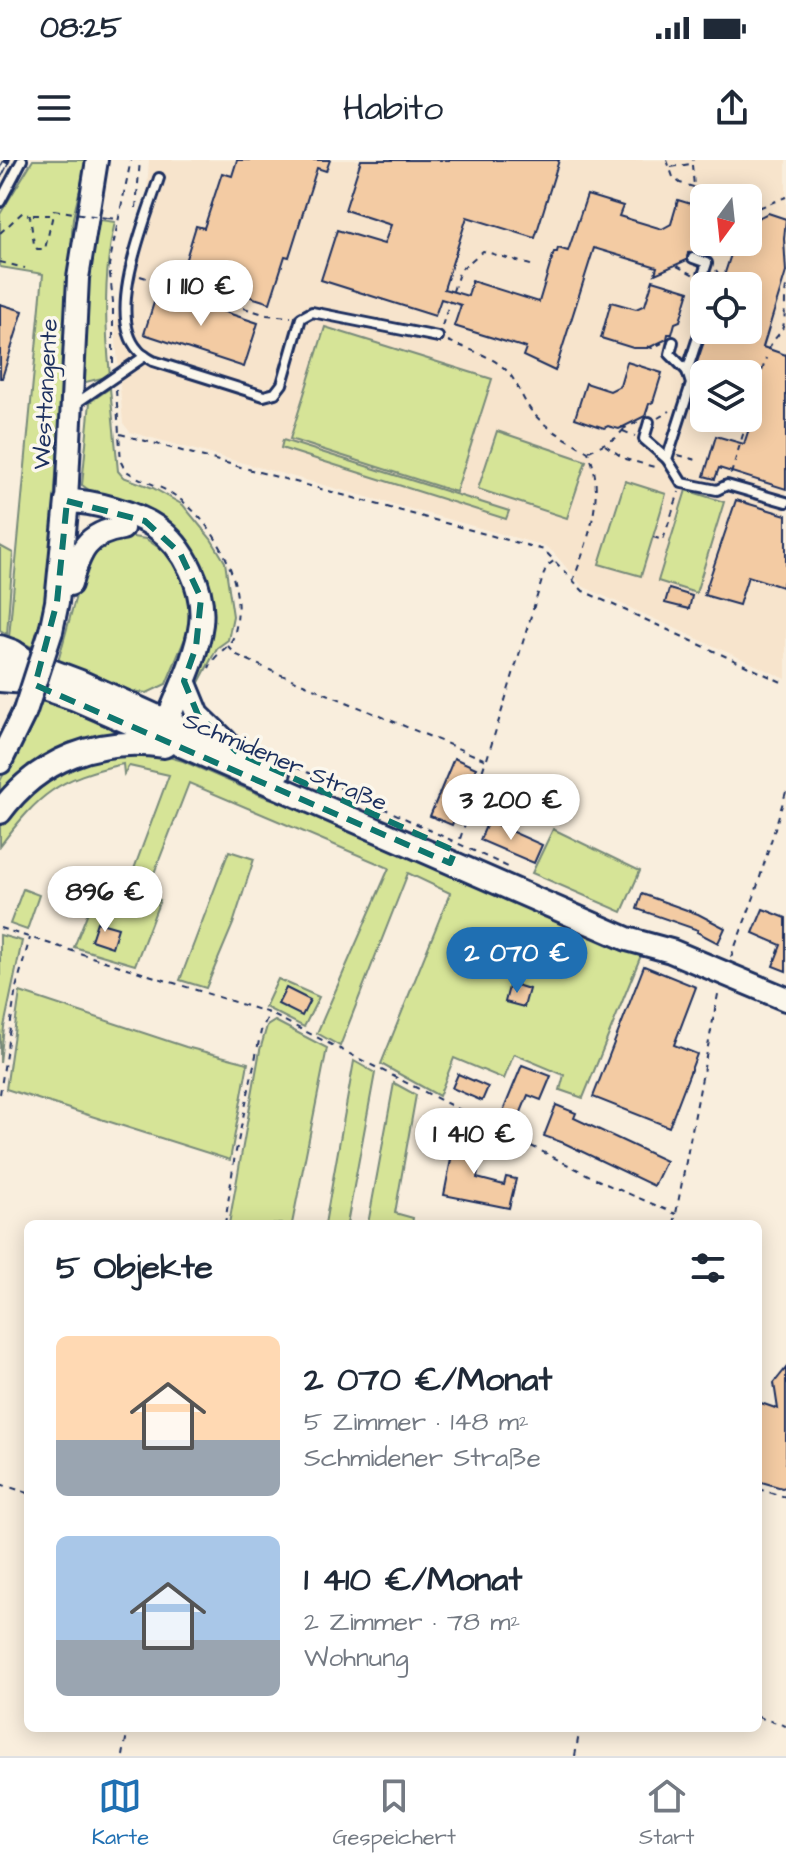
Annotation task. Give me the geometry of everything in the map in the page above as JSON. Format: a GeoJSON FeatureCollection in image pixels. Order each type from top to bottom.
{"type":"FeatureCollection","features":[{"type":"Feature","properties":{"kind":"main road"},"geometry":{"type":"LineString","coordinates":[[67,510],[99,506],[145,521],[169,538],[193,572],[201,598],[201,622],[184,681],[171,712],[164,719]]}},
{"type":"Feature","properties":{"kind":"main road"},"geometry":{"type":"LineString","coordinates":[[67,510],[122,528],[146,532],[180,553]]}},
{"type":"Feature","properties":{"kind":"main road","name":"Westtangente"},"geometry":{"type":"LineString","coordinates":[[52,628],[67,510]]}},
{"type":"Feature","properties":{"kind":"main road"},"geometry":{"type":"LineString","coordinates":[[0,762],[25,711],[52,628],[66,601],[76,560],[87,543],[105,530],[122,528]]}},
{"type":"Feature","properties":{"kind":"main road","name":"Schmidener Straße"},"geometry":{"type":"LineString","coordinates":[[0,659],[33,664],[124,701],[455,853],[627,939],[726,968],[786,999]]}},
{"type":"Feature","properties":{"kind":"main road","name":"Schmidener Straße"},"geometry":{"type":"LineString","coordinates":[[0,680],[26,682],[54,690],[196,752],[455,853]]}},
{"type":"Feature","properties":{"kind":"main road"},"geometry":{"type":"LineString","coordinates":[[124,701],[155,698],[184,681]]}},
{"type":"Feature","properties":{"kind":"main road","name":"Schmidener Straße"},"geometry":{"type":"LineString","coordinates":[[184,681],[198,715],[238,753]]}},
{"type":"Feature","properties":{"kind":"main road","name":"Schmidener Straße"},"geometry":{"type":"LineString","coordinates":[[143,729],[164,719]]}},
{"type":"Feature","properties":{"kind":"main road"},"geometry":{"type":"LineString","coordinates":[[0,812],[25,784],[49,766],[93,747],[143,743],[196,752]]}},
{"type":"Feature","properties":{"kind":"street","name":"Westtangente"},"geometry":{"type":"LineString","coordinates":[[67,510],[79,266],[97,160]]}},
{"type":"Feature","properties":{"kind":"street","name":"Schmidener Straße"},"geometry":{"type":"LineString","coordinates":[[0,646],[33,664]]}},
{"type":"Feature","properties":{"kind":"lane"},"geometry":{"type":"LineString","coordinates":[[0,202],[22,160]]}},
{"type":"Feature","properties":{"kind":"lane"},"geometry":{"type":"LineString","coordinates":[[159,178],[129,275],[126,296],[130,338],[138,351],[153,361],[264,396],[275,393],[282,384],[301,318],[312,312],[438,337]]}},
{"type":"Feature","properties":{"kind":"lane"},"geometry":{"type":"LineString","coordinates":[[693,258],[707,263],[704,272]]}},
{"type":"Feature","properties":{"kind":"lane"},"geometry":{"type":"LineString","coordinates":[[670,459],[691,384],[687,371],[670,354],[671,341]]}},
{"type":"Feature","properties":{"kind":"lane"},"geometry":{"type":"LineString","coordinates":[[687,371],[696,344]]}},
{"type":"Feature","properties":{"kind":"lane"},"geometry":{"type":"LineString","coordinates":[[71,406],[145,356]]}},
{"type":"Feature","properties":{"kind":"lane"},"geometry":{"type":"LineString","coordinates":[[646,421],[644,439],[670,459],[682,483],[717,490],[727,485],[786,502]]}},
{"type":"Feature","properties":{"kind":"path"},"geometry":{"type":"LineString","coordinates":[[131,160],[109,265],[120,434],[544,550],[583,591],[786,684]]}},
{"type":"Feature","properties":{"kind":"path"},"geometry":{"type":"LineString","coordinates":[[667,160],[673,177],[690,186]]}},
{"type":"Feature","properties":{"kind":"path"},"geometry":{"type":"LineString","coordinates":[[671,167],[692,162],[694,184]]}},
{"type":"Feature","properties":{"kind":"path"},"geometry":{"type":"LineString","coordinates":[[762,207],[786,197]]}},
{"type":"Feature","properties":{"kind":"path"},"geometry":{"type":"LineString","coordinates":[[30,216],[34,244],[41,250],[48,242],[54,210],[117,219]]}},
{"type":"Feature","properties":{"kind":"path"},"geometry":{"type":"LineString","coordinates":[[0,233],[23,212],[30,216],[51,215]]}},
{"type":"Feature","properties":{"kind":"path"},"geometry":{"type":"LineString","coordinates":[[453,291],[460,270],[483,251],[534,266]]}},
{"type":"Feature","properties":{"kind":"path"},"geometry":{"type":"LineString","coordinates":[[0,262],[25,268]]}},
{"type":"Feature","properties":{"kind":"path"},"geometry":{"type":"LineString","coordinates":[[677,266],[690,272]]}},
{"type":"Feature","properties":{"kind":"path"},"geometry":{"type":"LineString","coordinates":[[714,267],[717,272]]}},
{"type":"Feature","properties":{"kind":"path"},"geometry":{"type":"LineString","coordinates":[[145,278],[267,315],[301,318]]}},
{"type":"Feature","properties":{"kind":"path"},"geometry":{"type":"LineString","coordinates":[[769,349],[785,322],[786,287]]}},
{"type":"Feature","properties":{"kind":"path"},"geometry":{"type":"LineString","coordinates":[[450,301],[438,337],[492,360],[505,369],[514,379],[529,408],[588,452],[595,481],[594,513],[572,582]]}},
{"type":"Feature","properties":{"kind":"path"},"geometry":{"type":"LineString","coordinates":[[647,346],[652,348],[671,341]]}},
{"type":"Feature","properties":{"kind":"path"},"geometry":{"type":"LineString","coordinates":[[762,371],[766,358]]}},
{"type":"Feature","properties":{"kind":"path"},"geometry":{"type":"LineString","coordinates":[[588,452],[605,445],[623,428],[672,410]]}},
{"type":"Feature","properties":{"kind":"path"},"geometry":{"type":"LineString","coordinates":[[727,485],[743,432]]}},
{"type":"Feature","properties":{"kind":"path"},"geometry":{"type":"LineString","coordinates":[[605,445],[638,464],[662,469],[670,459],[700,461]]}},
{"type":"Feature","properties":{"kind":"path"},"geometry":{"type":"LineString","coordinates":[[653,537],[663,540],[682,483]]}},
{"type":"Feature","properties":{"kind":"path"},"geometry":{"type":"LineString","coordinates":[[455,853],[546,567],[555,560]]}},
{"type":"Feature","properties":{"kind":"path"},"geometry":{"type":"LineString","coordinates":[[228,646],[235,654],[272,671],[486,760]]}},
{"type":"Feature","properties":{"kind":"path"},"geometry":{"type":"LineString","coordinates":[[296,767],[455,853],[517,870]]}},
{"type":"Feature","properties":{"kind":"path"},"geometry":{"type":"LineString","coordinates":[[675,1220],[694,1109],[726,968],[754,897],[786,792]]}},
{"type":"Feature","properties":{"kind":"path"},"geometry":{"type":"LineString","coordinates":[[0,928],[269,1013],[606,1184],[676,1214]]}},
{"type":"Feature","properties":{"kind":"path"},"geometry":{"type":"LineString","coordinates":[[0,1094],[16,988],[30,938]]}},
{"type":"Feature","properties":{"kind":"path"},"geometry":{"type":"LineString","coordinates":[[226,1220],[234,1161],[261,1031],[269,1013]]}},
{"type":"Feature","properties":{"kind":"path"},"geometry":{"type":"LineString","coordinates":[[0,1484],[24,1492]]}},
{"type":"Feature","properties":{"kind":"path"},"geometry":{"type":"LineString","coordinates":[[762,1490],[786,1497]]}},
{"type":"Feature","properties":{"kind":"path"},"geometry":{"type":"LineString","coordinates":[[762,1718],[786,1726]]}},
{"type":"Feature","properties":{"kind":"path"},"geometry":{"type":"LineString","coordinates":[[123,1756],[127,1732]]}},
{"type":"Feature","properties":{"kind":"path"},"geometry":{"type":"LineString","coordinates":[[575,1756],[579,1732]]}},
{"type":"Feature","properties":{"kind":"highlighted area"},"geometry":{"type":"Polygon","coordinates":[[[67,501],[145,521],[180,553],[201,598],[196,647],[184,681],[198,715],[238,753],[455,851],[450,863],[35,685],[57,602],[67,501]]]}},
{"type":"Feature","properties":{"kind":"shaded area"},"geometry":{"type":"Polygon","coordinates":[[[149,160],[786,160],[786,679],[582,586],[545,546],[130,432],[123,423],[115,328],[124,276],[146,206],[149,160]]]}},
{"type":"Feature","properties":{"kind":"green space"},"geometry":{"type":"Polygon","coordinates":[[[33,160],[87,160],[73,218],[49,581],[34,648],[9,637],[43,274],[0,267],[0,214],[33,160]]]}},
{"type":"Feature","properties":{"kind":"green space"},"geometry":{"type":"Polygon","coordinates":[[[94,219],[115,222],[108,260],[106,299],[110,376],[82,383],[87,273],[94,219]]]}},
{"type":"Feature","properties":{"kind":"green space"},"geometry":{"type":"Polygon","coordinates":[[[325,327],[492,379],[456,492],[290,439],[325,327]]]}},
{"type":"Feature","properties":{"kind":"green space"},"geometry":{"type":"Polygon","coordinates":[[[110,388],[118,471],[123,477],[153,488],[183,505],[225,562],[233,616],[228,640],[217,648],[195,690],[206,644],[188,545],[104,501],[82,485],[90,402],[110,388]]]}},
{"type":"Feature","properties":{"kind":"green space"},"geometry":{"type":"Polygon","coordinates":[[[497,431],[586,461],[567,518],[478,489],[497,431]]]}},
{"type":"Feature","properties":{"kind":"green space"},"geometry":{"type":"Polygon","coordinates":[[[283,440],[509,511],[506,519],[281,448],[283,440]]]}},
{"type":"Feature","properties":{"kind":"green space"},"geometry":{"type":"Polygon","coordinates":[[[625,481],[666,494],[641,576],[599,564],[625,481]]]}},
{"type":"Feature","properties":{"kind":"green space"},"geometry":{"type":"Polygon","coordinates":[[[686,490],[724,502],[696,593],[658,581],[686,490]]]}},
{"type":"Feature","properties":{"kind":"green space"},"geometry":{"type":"Polygon","coordinates":[[[119,535],[146,539],[171,556],[186,587],[191,624],[166,684],[147,693],[122,690],[57,665],[86,559],[97,543],[119,535]]]}},
{"type":"Feature","properties":{"kind":"green space"},"geometry":{"type":"Polygon","coordinates":[[[0,546],[13,553],[7,634],[0,630],[0,546]]]}},
{"type":"Feature","properties":{"kind":"green space"},"geometry":{"type":"Polygon","coordinates":[[[46,694],[145,737],[70,742],[18,776],[0,798],[0,781],[46,694]]]}},
{"type":"Feature","properties":{"kind":"green space"},"geometry":{"type":"Polygon","coordinates":[[[147,751],[183,761],[263,796],[332,818],[642,953],[583,1098],[560,1090],[564,1075],[514,1054],[504,1079],[454,1058],[439,1096],[381,1064],[450,893],[408,873],[340,1046],[317,1033],[389,868],[189,783],[146,894],[160,900],[135,965],[74,947],[102,877],[128,885],[169,775],[129,766],[124,774],[123,764],[101,769],[66,782],[52,791],[27,813],[0,846],[0,824],[35,783],[84,757],[147,751]]]}},
{"type":"Feature","properties":{"kind":"green space"},"geometry":{"type":"Polygon","coordinates":[[[553,829],[640,871],[622,912],[532,873],[553,829]]]}},
{"type":"Feature","properties":{"kind":"green space"},"geometry":{"type":"Polygon","coordinates":[[[229,851],[254,859],[233,924],[206,988],[180,980],[229,851]]]}},
{"type":"Feature","properties":{"kind":"green space"},"geometry":{"type":"Polygon","coordinates":[[[23,889],[39,895],[27,930],[10,924],[23,889]]]}},
{"type":"Feature","properties":{"kind":"green space"},"geometry":{"type":"Polygon","coordinates":[[[0,935],[22,941],[4,1027],[0,1063],[0,935]]]}},
{"type":"Feature","properties":{"kind":"green space"},"geometry":{"type":"Polygon","coordinates":[[[278,979],[319,997],[304,1027],[265,1007],[278,979]]]}},
{"type":"Feature","properties":{"kind":"green space"},"geometry":{"type":"Polygon","coordinates":[[[20,992],[186,1047],[248,1063],[230,1160],[6,1089],[20,992]]]}},
{"type":"Feature","properties":{"kind":"green space"},"geometry":{"type":"Polygon","coordinates":[[[275,1021],[327,1048],[293,1220],[230,1220],[260,1050],[267,1026],[275,1021]]]}},
{"type":"Feature","properties":{"kind":"green space"},"geometry":{"type":"Polygon","coordinates":[[[354,1061],[375,1073],[348,1220],[326,1220],[354,1061]]]}},
{"type":"Feature","properties":{"kind":"green space"},"geometry":{"type":"Polygon","coordinates":[[[394,1083],[416,1095],[395,1213],[413,1220],[369,1220],[394,1083]]]}},
{"type":"Feature","properties":{"kind":"building"},"geometry":{"type":"Polygon","coordinates":[[[237,160],[330,160],[326,171],[317,168],[289,257],[285,256],[270,303],[181,275],[196,226],[204,228],[222,173],[232,176],[237,160]]]}},
{"type":"Feature","properties":{"kind":"building"},"geometry":{"type":"Polygon","coordinates":[[[361,160],[559,160],[535,238],[467,217],[444,289],[468,296],[472,281],[539,302],[554,252],[558,248],[568,251],[587,195],[623,206],[619,216],[662,229],[671,224],[678,200],[690,204],[690,253],[687,260],[655,274],[657,267],[594,248],[555,371],[523,356],[526,348],[454,326],[461,305],[441,299],[435,316],[321,280],[337,230],[384,244],[391,225],[345,210],[361,160]]]}},
{"type":"Feature","properties":{"kind":"building"},"geometry":{"type":"Polygon","coordinates":[[[768,213],[786,219],[786,272],[763,347],[786,355],[786,489],[719,468],[715,479],[704,476],[716,436],[744,444],[748,432],[762,432],[762,360],[698,360],[703,344],[762,344],[762,272],[725,272],[730,256],[762,256],[762,216],[768,213]]]}},
{"type":"Feature","properties":{"kind":"building"},"geometry":{"type":"Polygon","coordinates":[[[653,280],[689,291],[680,321],[675,323],[672,334],[648,348],[633,348],[601,338],[611,302],[636,309],[645,305],[653,280]]]}},
{"type":"Feature","properties":{"kind":"building"},"geometry":{"type":"Polygon","coordinates":[[[158,290],[258,323],[244,367],[144,334],[158,290]]]}},
{"type":"Feature","properties":{"kind":"building"},"geometry":{"type":"Polygon","coordinates":[[[0,304],[23,311],[2,378],[0,378],[0,304]]]}},
{"type":"Feature","properties":{"kind":"building"},"geometry":{"type":"Polygon","coordinates":[[[627,362],[662,373],[645,416],[619,429],[604,428],[575,418],[586,383],[610,391],[620,386],[627,362]]]}},
{"type":"Feature","properties":{"kind":"building"},"geometry":{"type":"Polygon","coordinates":[[[736,500],[786,515],[786,574],[782,587],[748,576],[739,605],[704,595],[736,500]]]}},
{"type":"Feature","properties":{"kind":"building"},"geometry":{"type":"Polygon","coordinates":[[[669,589],[692,596],[689,609],[665,603],[669,589]]]}},
{"type":"Feature","properties":{"kind":"building"},"geometry":{"type":"Polygon","coordinates":[[[454,758],[476,768],[452,825],[430,816],[454,758]]]}},
{"type":"Feature","properties":{"kind":"building"},"geometry":{"type":"Polygon","coordinates":[[[488,821],[542,845],[534,863],[480,840],[488,821]]]}},
{"type":"Feature","properties":{"kind":"building"},"geometry":{"type":"Polygon","coordinates":[[[642,894],[698,914],[725,928],[718,943],[698,930],[637,909],[642,894]]]}},
{"type":"Feature","properties":{"kind":"building"},"geometry":{"type":"Polygon","coordinates":[[[763,909],[786,918],[786,971],[773,966],[781,945],[753,933],[763,909]]]}},
{"type":"Feature","properties":{"kind":"building"},"geometry":{"type":"Polygon","coordinates":[[[97,922],[118,928],[112,947],[91,940],[97,922]]]}},
{"type":"Feature","properties":{"kind":"building"},"geometry":{"type":"Polygon","coordinates":[[[644,966],[696,987],[674,1045],[697,1054],[669,1127],[593,1097],[644,966]]]}},
{"type":"Feature","properties":{"kind":"building"},"geometry":{"type":"Polygon","coordinates":[[[510,983],[529,989],[524,1007],[505,1002],[510,983]]]}},
{"type":"Feature","properties":{"kind":"building"},"geometry":{"type":"Polygon","coordinates":[[[286,988],[310,1000],[302,1016],[278,1004],[286,988]]]}},
{"type":"Feature","properties":{"kind":"building"},"geometry":{"type":"Polygon","coordinates":[[[522,1065],[551,1076],[541,1100],[528,1095],[517,1122],[501,1116],[522,1065]]]}},
{"type":"Feature","properties":{"kind":"building"},"geometry":{"type":"Polygon","coordinates":[[[458,1074],[488,1087],[482,1101],[452,1088],[458,1074]]]}},
{"type":"Feature","properties":{"kind":"building"},"geometry":{"type":"Polygon","coordinates":[[[556,1105],[576,1113],[574,1118],[666,1161],[654,1186],[544,1136],[556,1105]]]}},
{"type":"Feature","properties":{"kind":"building"},"geometry":{"type":"Polygon","coordinates":[[[456,1134],[484,1139],[477,1178],[504,1185],[506,1177],[516,1179],[509,1208],[444,1195],[456,1134]]]}},
{"type":"Feature","properties":{"kind":"building"},"geometry":{"type":"Polygon","coordinates":[[[786,1368],[786,1487],[782,1488],[762,1482],[762,1403],[778,1409],[774,1383],[786,1368]]]}},
{"type":"Feature","properties":{"kind":"railway"},"geometry":{"type":"LineString","coordinates":[[0,174],[7,160]]}}]}
